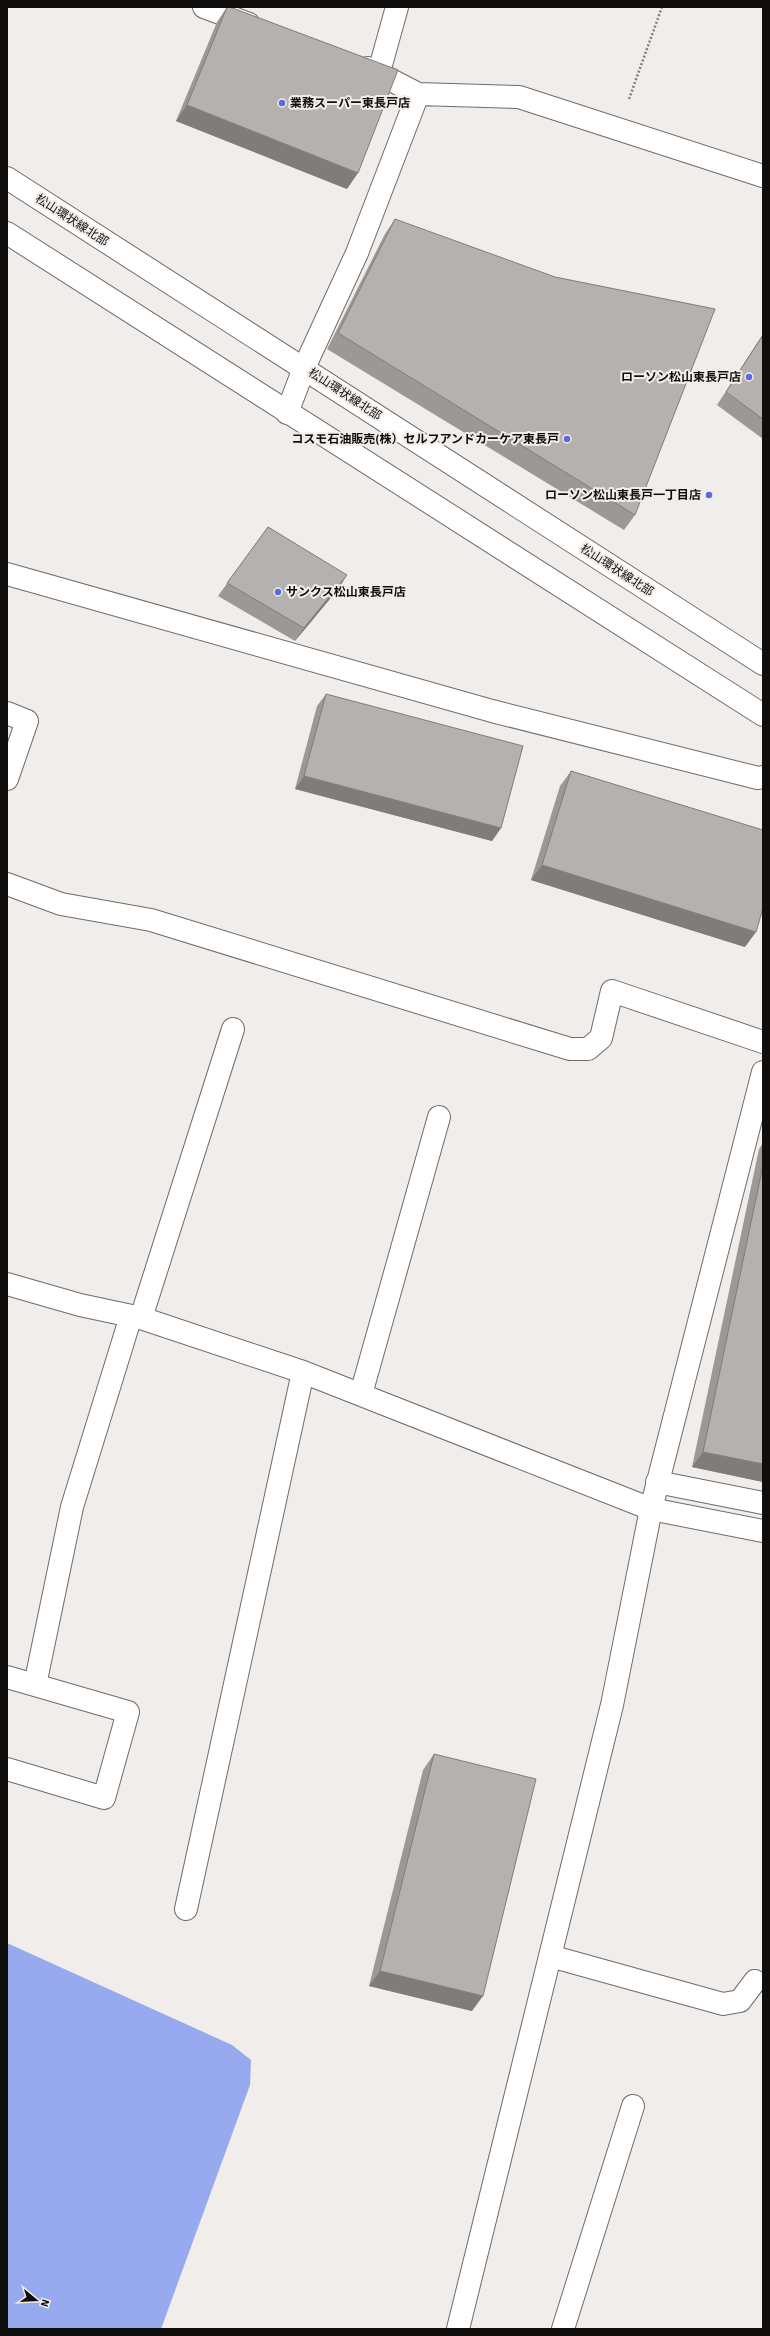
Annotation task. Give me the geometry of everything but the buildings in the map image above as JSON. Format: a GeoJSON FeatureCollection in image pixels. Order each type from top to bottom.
{"type":"FeatureCollection","features":[{"type":"Feature","properties":{"kind":"street"},"geometry":{"type":"LineString","coordinates":[[204,7],[270,31]]}},
{"type":"Feature","properties":{"kind":"street"},"geometry":{"type":"LineString","coordinates":[[379,72],[397,7]]}},
{"type":"Feature","properties":{"kind":"street"},"geometry":{"type":"LineString","coordinates":[[350,61],[379,72],[418,94],[520,97],[763,176]]}},
{"type":"Feature","properties":{"kind":"street"},"geometry":{"type":"LineString","coordinates":[[287,412],[304,368],[357,253],[418,94]]}},
{"type":"Feature","properties":{"kind":"street","name":"松山環状線北部"},"geometry":{"type":"LineString","coordinates":[[7,178],[763,664]]}},
{"type":"Feature","properties":{"kind":"street"},"geometry":{"type":"LineString","coordinates":[[7,233],[763,715]]}},
{"type":"Feature","properties":{"kind":"street"},"geometry":{"type":"LineString","coordinates":[[7,574],[492,711],[758,778],[763,776]]}},
{"type":"Feature","properties":{"kind":"street"},"geometry":{"type":"LineString","coordinates":[[7,713],[27,721],[7,779]]}},
{"type":"Feature","properties":{"kind":"street"},"geometry":{"type":"LineString","coordinates":[[7,884],[61,904],[151,920],[570,1049],[588,1050],[601,1038],[612,991],[763,1042]]}},
{"type":"Feature","properties":{"kind":"street"},"geometry":{"type":"LineString","coordinates":[[35,1685],[72,1507],[233,1030]]}},
{"type":"Feature","properties":{"kind":"street"},"geometry":{"type":"LineString","coordinates":[[458,2329],[612,1705],[657,1482],[763,1072]]}},
{"type":"Feature","properties":{"kind":"street"},"geometry":{"type":"LineString","coordinates":[[361,1394],[439,1118]]}},
{"type":"Feature","properties":{"kind":"street"},"geometry":{"type":"LineString","coordinates":[[7,1284],[80,1305],[136,1317],[303,1372],[651,1509],[763,1531]]}},
{"type":"Feature","properties":{"kind":"street"},"geometry":{"type":"LineString","coordinates":[[186,1909],[303,1372]]}},
{"type":"Feature","properties":{"kind":"street"},"geometry":{"type":"LineString","coordinates":[[657,1482],[763,1503]]}},
{"type":"Feature","properties":{"kind":"street"},"geometry":{"type":"LineString","coordinates":[[7,1677],[128,1712],[104,1798],[7,1769]]}},
{"type":"Feature","properties":{"kind":"street"},"geometry":{"type":"LineString","coordinates":[[550,1956],[723,2004],[740,2001],[755,1981]]}},
{"type":"Feature","properties":{"kind":"street"},"geometry":{"type":"LineString","coordinates":[[563,2329],[633,2106]]}},
{"type":"Feature","properties":{"kind":"path"},"geometry":{"type":"LineString","coordinates":[[618,129],[662,7]]}},
{"type":"Feature","properties":{"kind":"water"},"geometry":{"type":"Polygon","coordinates":[[[7,1943],[232,2045],[251,2060],[250,2085],[161,2329],[7,2329],[7,1943]]]}},
{"type":"Feature","properties":{"kind":"place","name":"業務スーパー東長戸店"},"geometry":{"type":"Point","coordinates":[282,103]}},
{"type":"Feature","properties":{"kind":"place","name":"ローソン松山東長戸店"},"geometry":{"type":"Point","coordinates":[749,377]}},
{"type":"Feature","properties":{"kind":"place","name":"コスモ石油販売(株）セルフアンドカーケア東長戸"},"geometry":{"type":"Point","coordinates":[567,439]}},
{"type":"Feature","properties":{"kind":"place","name":"ローソン松山東長戸一丁目店"},"geometry":{"type":"Point","coordinates":[709,495]}},
{"type":"Feature","properties":{"kind":"place","name":"サンクス松山東長戸店"},"geometry":{"type":"Point","coordinates":[278,592]}}]}
